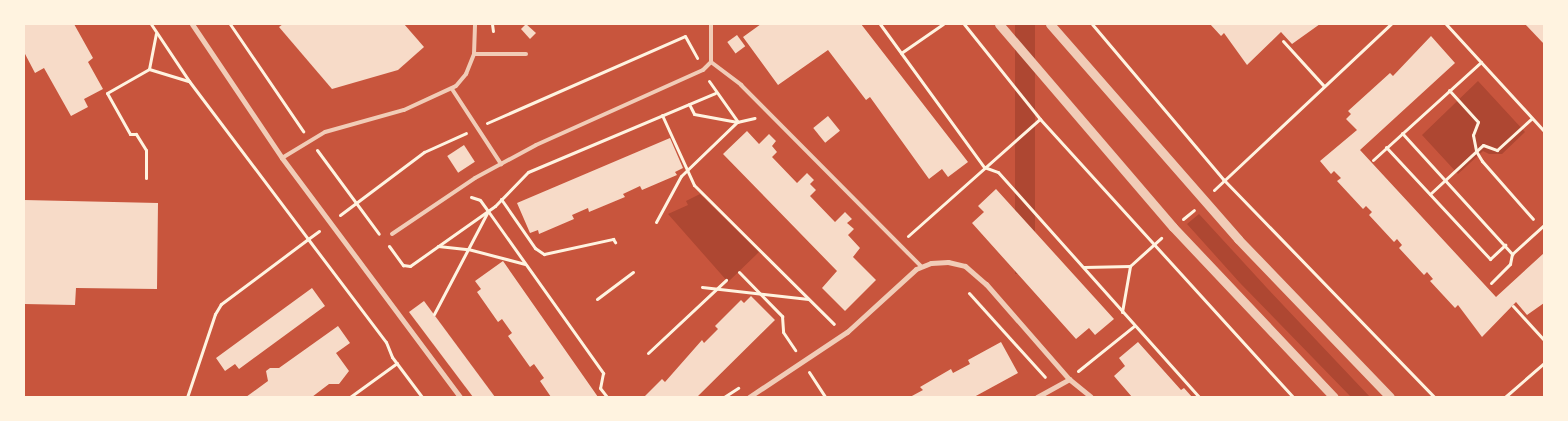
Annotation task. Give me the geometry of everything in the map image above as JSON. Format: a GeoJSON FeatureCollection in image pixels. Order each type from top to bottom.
{"type":"FeatureCollection","features":[{"type":"Feature","properties":{"kind":"street"},"geometry":{"type":"LineString","coordinates":[[192,24],[282,158],[460,397]]}},
{"type":"Feature","properties":{"kind":"street"},"geometry":{"type":"LineString","coordinates":[[999,24],[1173,228],[1334,397]]}},
{"type":"Feature","properties":{"kind":"street"},"geometry":{"type":"LineString","coordinates":[[1050,24],[1220,219],[1390,397]]}},
{"type":"Feature","properties":{"kind":"street"},"geometry":{"type":"LineString","coordinates":[[749,397],[862,321],[921,266],[948,262],[970,270],[1069,379],[1091,397]]}},
{"type":"Feature","properties":{"kind":"street"},"geometry":{"type":"LineString","coordinates":[[1037,397],[1069,379]]}},
{"type":"Feature","properties":{"kind":"lane"},"geometry":{"type":"LineString","coordinates":[[282,158],[325,132],[413,107],[452,89],[466,74],[474,54],[475,24]]}},
{"type":"Feature","properties":{"kind":"lane"},"geometry":{"type":"LineString","coordinates":[[392,234],[501,164],[536,144],[704,70],[710,62],[711,24]]}},
{"type":"Feature","properties":{"kind":"lane"},"geometry":{"type":"LineString","coordinates":[[474,54],[526,54]]}},
{"type":"Feature","properties":{"kind":"lane"},"geometry":{"type":"LineString","coordinates":[[710,62],[741,85],[921,266]]}},
{"type":"Feature","properties":{"kind":"lane"},"geometry":{"type":"LineString","coordinates":[[452,89],[501,164]]}},
{"type":"Feature","properties":{"kind":"path"},"geometry":{"type":"LineString","coordinates":[[151,24],[189,81],[386,342],[397,363],[422,397]]}},
{"type":"Feature","properties":{"kind":"path"},"geometry":{"type":"LineString","coordinates":[[230,24],[356,204],[403,265],[410,266],[488,211],[528,172],[715,92]]}},
{"type":"Feature","properties":{"kind":"path"},"geometry":{"type":"LineString","coordinates":[[492,24],[493,31]]}},
{"type":"Feature","properties":{"kind":"path"},"geometry":{"type":"LineString","coordinates":[[880,24],[984,167],[998,172],[1199,397]]}},
{"type":"Feature","properties":{"kind":"path"},"geometry":{"type":"LineString","coordinates":[[901,53],[942,24]]}},
{"type":"Feature","properties":{"kind":"path"},"geometry":{"type":"LineString","coordinates":[[964,24],[1040,119],[1152,245],[1293,397]]}},
{"type":"Feature","properties":{"kind":"path"},"geometry":{"type":"LineString","coordinates":[[1092,24],[1223,179],[1434,397]]}},
{"type":"Feature","properties":{"kind":"path"},"geometry":{"type":"LineString","coordinates":[[1212,192],[1223,179],[1391,24]]}},
{"type":"Feature","properties":{"kind":"path"},"geometry":{"type":"LineString","coordinates":[[1446,24],[1544,131]]}},
{"type":"Feature","properties":{"kind":"path"},"geometry":{"type":"LineString","coordinates":[[149,69],[156,33]]}},
{"type":"Feature","properties":{"kind":"path"},"geometry":{"type":"LineString","coordinates":[[330,222],[424,152],[685,36],[715,92],[738,122]]}},
{"type":"Feature","properties":{"kind":"path"},"geometry":{"type":"LineString","coordinates":[[1283,40],[1324,86]]}},
{"type":"Feature","properties":{"kind":"path"},"geometry":{"type":"LineString","coordinates":[[1372,160],[1481,62]]}},
{"type":"Feature","properties":{"kind":"path"},"geometry":{"type":"LineString","coordinates":[[146,178],[146,150],[136,134],[130,134],[107,93],[149,69],[189,81]]}},
{"type":"Feature","properties":{"kind":"path"},"geometry":{"type":"LineString","coordinates":[[1449,90],[1478,122],[1473,135],[1476,151],[1533,219]]}},
{"type":"Feature","properties":{"kind":"path"},"geometry":{"type":"LineString","coordinates":[[689,104],[694,114],[738,122],[759,116]]}},
{"type":"Feature","properties":{"kind":"path"},"geometry":{"type":"LineString","coordinates":[[662,115],[694,185],[836,326],[844,322]]}},
{"type":"Feature","properties":{"kind":"path"},"geometry":{"type":"LineString","coordinates":[[1430,194],[1483,145],[1497,150],[1532,118]]}},
{"type":"Feature","properties":{"kind":"path"},"geometry":{"type":"LineString","coordinates":[[899,244],[1040,119]]}},
{"type":"Feature","properties":{"kind":"path"},"geometry":{"type":"LineString","coordinates":[[656,222],[686,171],[738,122]]}},
{"type":"Feature","properties":{"kind":"path"},"geometry":{"type":"LineString","coordinates":[[1402,133],[1512,254]]}},
{"type":"Feature","properties":{"kind":"path"},"geometry":{"type":"LineString","coordinates":[[1386,147],[1490,259],[1505,245]]}},
{"type":"Feature","properties":{"kind":"path"},"geometry":{"type":"LineString","coordinates":[[465,197],[480,200],[526,264],[602,373],[600,388],[606,397]]}},
{"type":"Feature","properties":{"kind":"path"},"geometry":{"type":"LineString","coordinates":[[501,200],[535,248],[544,254],[613,239],[615,242]]}},
{"type":"Feature","properties":{"kind":"path"},"geometry":{"type":"LineString","coordinates":[[1183,219],[1194,209]]}},
{"type":"Feature","properties":{"kind":"path"},"geometry":{"type":"LineString","coordinates":[[434,314],[488,211]]}},
{"type":"Feature","properties":{"kind":"path"},"geometry":{"type":"LineString","coordinates":[[1491,283],[1510,264],[1512,254],[1544,225]]}},
{"type":"Feature","properties":{"kind":"path"},"geometry":{"type":"LineString","coordinates":[[1122,313],[1130,266],[1165,235]]}},
{"type":"Feature","properties":{"kind":"path"},"geometry":{"type":"LineString","coordinates":[[187,397],[215,314],[221,304],[308,239]]}},
{"type":"Feature","properties":{"kind":"path"},"geometry":{"type":"LineString","coordinates":[[437,246],[468,249],[526,264]]}},
{"type":"Feature","properties":{"kind":"path"},"geometry":{"type":"LineString","coordinates":[[1083,267],[1130,266]]}},
{"type":"Feature","properties":{"kind":"path"},"geometry":{"type":"LineString","coordinates":[[597,299],[633,272]]}},
{"type":"Feature","properties":{"kind":"path"},"geometry":{"type":"LineString","coordinates":[[739,272],[782,316],[783,332],[825,397]]}},
{"type":"Feature","properties":{"kind":"path"},"geometry":{"type":"LineString","coordinates":[[648,353],[726,280]]}},
{"type":"Feature","properties":{"kind":"path"},"geometry":{"type":"LineString","coordinates":[[702,286],[808,299]]}},
{"type":"Feature","properties":{"kind":"path"},"geometry":{"type":"LineString","coordinates":[[969,293],[1048,380],[1040,385]]}},
{"type":"Feature","properties":{"kind":"path"},"geometry":{"type":"LineString","coordinates":[[1513,306],[1544,340]]}},
{"type":"Feature","properties":{"kind":"path"},"geometry":{"type":"LineString","coordinates":[[1069,379],[1134,326]]}},
{"type":"Feature","properties":{"kind":"path"},"geometry":{"type":"LineString","coordinates":[[350,397],[397,363]]}},
{"type":"Feature","properties":{"kind":"path"},"geometry":{"type":"LineString","coordinates":[[1505,397],[1544,363]]}},
{"type":"Feature","properties":{"kind":"shaded area"},"geometry":{"type":"Polygon","coordinates":[[[1015,24],[1035,24],[1035,274],[1015,274],[1015,24]]]}},
{"type":"Feature","properties":{"kind":"shaded area"},"geometry":{"type":"Polygon","coordinates":[[[1478,81],[1525,132],[1502,154],[1489,154],[1483,151],[1458,174],[1422,135],[1478,81]]]}},
{"type":"Feature","properties":{"kind":"shaded area"},"geometry":{"type":"Polygon","coordinates":[[[700,194],[759,252],[728,282],[668,214],[688,205],[686,201],[700,194]]]}},
{"type":"Feature","properties":{"kind":"shaded area"},"geometry":{"type":"Polygon","coordinates":[[[1199,214],[1370,397],[1351,397],[1240,283],[1187,224],[1199,214]]]}},
{"type":"Feature","properties":{"kind":"building"},"geometry":{"type":"Polygon","coordinates":[[[24,24],[74,24],[93,58],[88,62],[103,89],[84,99],[88,107],[71,116],[44,68],[35,73],[24,52],[24,24]]]}},
{"type":"Feature","properties":{"kind":"building"},"geometry":{"type":"Polygon","coordinates":[[[283,24],[404,24],[424,47],[398,70],[332,89],[279,27],[283,24]]]}},
{"type":"Feature","properties":{"kind":"building"},"geometry":{"type":"Polygon","coordinates":[[[526,24],[536,33],[530,39],[521,29],[526,24]]]}},
{"type":"Feature","properties":{"kind":"building"},"geometry":{"type":"Polygon","coordinates":[[[761,24],[861,24],[968,162],[948,177],[942,169],[929,179],[870,97],[866,100],[828,50],[778,85],[743,37],[761,24]]]}},
{"type":"Feature","properties":{"kind":"building"},"geometry":{"type":"Polygon","coordinates":[[[1210,24],[1320,24],[1292,44],[1281,32],[1247,65],[1224,33],[1221,36],[1210,24]]]}},
{"type":"Feature","properties":{"kind":"building"},"geometry":{"type":"Polygon","coordinates":[[[1525,24],[1544,24],[1544,44],[1525,24]]]}},
{"type":"Feature","properties":{"kind":"building"},"geometry":{"type":"Polygon","coordinates":[[[737,35],[745,46],[736,53],[727,42],[737,35]]]}},
{"type":"Feature","properties":{"kind":"building"},"geometry":{"type":"Polygon","coordinates":[[[1431,36],[1455,63],[1360,150],[1496,297],[1544,253],[1544,303],[1527,315],[1516,302],[1482,337],[1458,305],[1455,308],[1430,281],[1433,279],[1427,272],[1424,275],[1399,248],[1402,245],[1397,239],[1394,242],[1369,215],[1372,212],[1366,206],[1363,209],[1337,181],[1341,178],[1334,171],[1331,174],[1320,161],[1357,130],[1346,119],[1351,114],[1348,111],[1390,73],[1393,76],[1431,36]]]}},
{"type":"Feature","properties":{"kind":"building"},"geometry":{"type":"Polygon","coordinates":[[[828,116],[840,131],[825,143],[813,128],[828,116]]]}},
{"type":"Feature","properties":{"kind":"building"},"geometry":{"type":"Polygon","coordinates":[[[747,131],[759,144],[769,134],[776,141],[772,146],[777,152],[772,157],[797,183],[807,173],[814,180],[810,184],[816,190],[810,196],[835,222],[845,212],[852,219],[847,223],[854,229],[848,235],[860,248],[853,257],[876,280],[845,311],[822,288],[837,271],[723,154],[747,131]]]}},
{"type":"Feature","properties":{"kind":"building"},"geometry":{"type":"Polygon","coordinates":[[[670,138],[683,168],[675,172],[677,175],[642,190],[640,186],[623,194],[625,197],[589,212],[588,208],[572,215],[574,219],[539,234],[538,230],[530,233],[517,203],[670,138]]]}},
{"type":"Feature","properties":{"kind":"building"},"geometry":{"type":"Polygon","coordinates":[[[464,145],[475,162],[458,173],[447,156],[464,145]]]}},
{"type":"Feature","properties":{"kind":"building"},"geometry":{"type":"Polygon","coordinates":[[[996,189],[1114,319],[1095,335],[1089,328],[1076,339],[972,223],[984,212],[978,206],[996,189]]]}},
{"type":"Feature","properties":{"kind":"building"},"geometry":{"type":"Polygon","coordinates":[[[24,200],[158,203],[157,289],[76,288],[75,305],[24,304],[24,200]]]}},
{"type":"Feature","properties":{"kind":"building"},"geometry":{"type":"Polygon","coordinates":[[[503,261],[598,397],[551,397],[540,381],[544,378],[534,364],[530,367],[508,336],[512,333],[502,319],[498,322],[477,292],[481,289],[475,281],[503,261]]]}},
{"type":"Feature","properties":{"kind":"building"},"geometry":{"type":"Polygon","coordinates":[[[312,288],[325,306],[239,369],[235,364],[225,371],[216,358],[312,288]]]}},
{"type":"Feature","properties":{"kind":"building"},"geometry":{"type":"Polygon","coordinates":[[[751,296],[775,320],[697,397],[644,397],[662,379],[665,382],[702,340],[704,343],[718,329],[715,326],[741,300],[744,303],[751,296]]]}},
{"type":"Feature","properties":{"kind":"building"},"geometry":{"type":"Polygon","coordinates":[[[424,301],[495,397],[473,397],[409,312],[424,301]]]}},
{"type":"Feature","properties":{"kind":"building"},"geometry":{"type":"Polygon","coordinates":[[[338,326],[350,343],[336,353],[349,371],[339,384],[329,384],[312,397],[246,397],[268,381],[266,371],[270,368],[279,368],[338,326]]]}},
{"type":"Feature","properties":{"kind":"building"},"geometry":{"type":"Polygon","coordinates":[[[1001,342],[1018,373],[974,397],[910,397],[923,390],[920,387],[951,369],[953,373],[970,364],[968,360],[1001,342]]]}},
{"type":"Feature","properties":{"kind":"building"},"geometry":{"type":"Polygon","coordinates":[[[1138,342],[1181,390],[1184,388],[1192,397],[1132,397],[1114,376],[1125,366],[1119,358],[1138,342]]]}}]}
